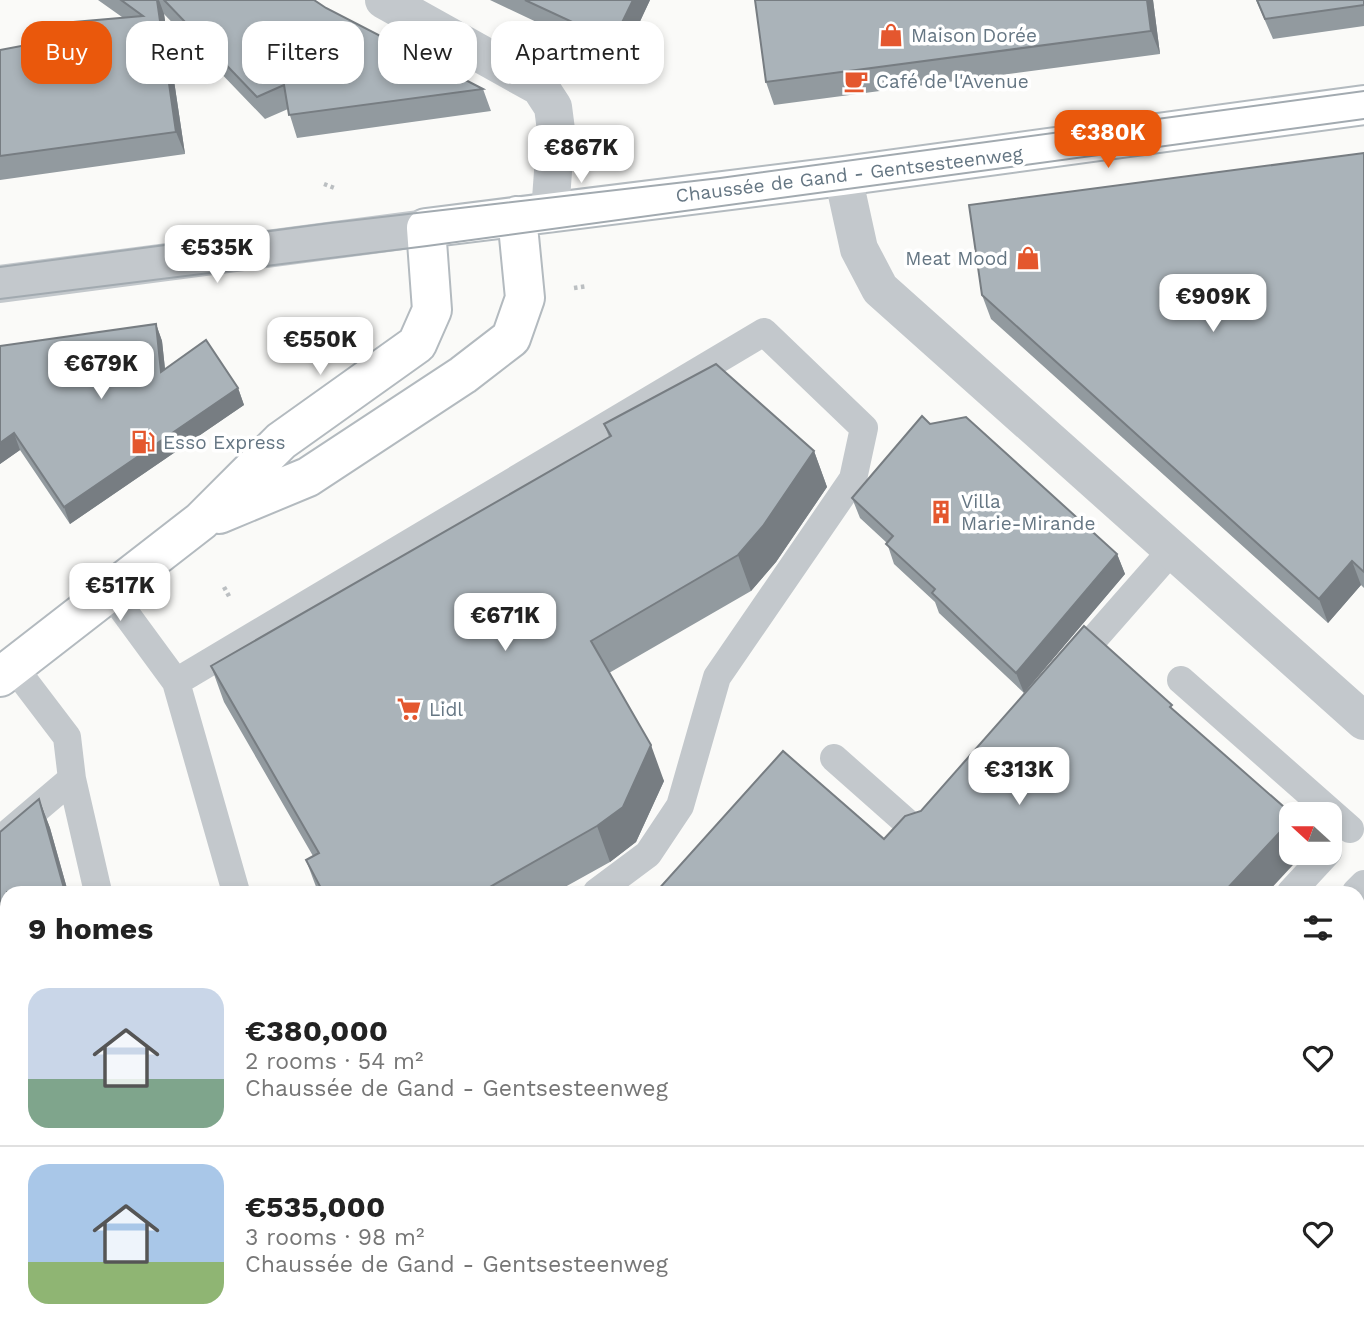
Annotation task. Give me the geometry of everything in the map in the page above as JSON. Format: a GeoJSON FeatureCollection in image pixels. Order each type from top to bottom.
{"type":"FeatureCollection","features":[{"type":"Feature","properties":{"kind":"main road","name":"Chaussée de Gand - Gentsesteenweg"},"geometry":{"type":"LineString","coordinates":[[426,228],[843,176],[1364,104]]}},
{"type":"Feature","properties":{"kind":"main road"},"geometry":{"type":"LineString","coordinates":[[201,521],[308,478],[463,375],[511,338],[525,298],[533,215]]}},
{"type":"Feature","properties":{"kind":"main road"},"geometry":{"type":"LineString","coordinates":[[6,671],[201,521],[281,442],[417,344],[432,310],[426,228]]}},
{"type":"Feature","properties":{"kind":"street"},"geometry":{"type":"LineString","coordinates":[[384,0],[540,87],[553,107],[556,130],[533,215]]}},
{"type":"Feature","properties":{"kind":"street"},"geometry":{"type":"LineString","coordinates":[[843,176],[859,249],[880,289],[1364,721]]}},
{"type":"Feature","properties":{"kind":"street","name":"Chaussée de Gand - Gentsesteenweg"},"geometry":{"type":"LineString","coordinates":[[0,284],[426,228]]}},
{"type":"Feature","properties":{"kind":"lane"},"geometry":{"type":"LineString","coordinates":[[176,682],[764,332],[864,428],[853,480],[717,677],[680,806],[648,854],[605,886]]}},
{"type":"Feature","properties":{"kind":"lane"},"geometry":{"type":"LineString","coordinates":[[1055,682],[1171,550]]}},
{"type":"Feature","properties":{"kind":"lane"},"geometry":{"type":"LineString","coordinates":[[110,592],[176,682],[234,886]]}},
{"type":"Feature","properties":{"kind":"lane"},"geometry":{"type":"LineString","coordinates":[[6,671],[67,737],[72,779],[97,886]]}},
{"type":"Feature","properties":{"kind":"lane"},"geometry":{"type":"LineString","coordinates":[[1181,680],[1357,821],[1342,837]]}},
{"type":"Feature","properties":{"kind":"lane"},"geometry":{"type":"LineString","coordinates":[[834,758],[920,835],[947,804]]}},
{"type":"Feature","properties":{"kind":"lane"},"geometry":{"type":"LineString","coordinates":[[0,840],[72,779]]}},
{"type":"Feature","properties":{"kind":"lane"},"geometry":{"type":"LineString","coordinates":[[1297,886],[1316,865]]}},
{"type":"Feature","properties":{"kind":"path"},"geometry":{"type":"LineString","coordinates":[[224,587],[232,601]]}},
{"type":"Feature","properties":{"kind":"building"},"geometry":{"type":"Polygon","coordinates":[[[121,0],[157,0],[160,21],[126,21],[126,84],[169,84],[176,132],[0,156],[0,50],[21,46],[21,84],[112,84],[112,21],[86,21],[143,16],[121,0]]]}},
{"type":"Feature","properties":{"kind":"building"},"geometry":{"type":"Polygon","coordinates":[[[164,0],[314,0],[351,21],[242,21],[242,81],[228,67],[228,21],[184,21],[164,0]]]}},
{"type":"Feature","properties":{"kind":"building"},"geometry":{"type":"Polygon","coordinates":[[[525,0],[633,0],[623,21],[570,21],[525,0]]]}},
{"type":"Feature","properties":{"kind":"building"},"geometry":{"type":"Polygon","coordinates":[[[755,0],[1147,0],[1151,31],[766,82],[755,0]]]}},
{"type":"Feature","properties":{"kind":"building"},"geometry":{"type":"Polygon","coordinates":[[[1257,0],[1364,0],[1364,5],[1265,19],[1257,0]]]}},
{"type":"Feature","properties":{"kind":"building"},"geometry":{"type":"Polygon","coordinates":[[[364,28],[378,35],[378,84],[473,84],[483,89],[289,115],[284,85],[257,97],[245,84],[364,84],[364,28]]]}},
{"type":"Feature","properties":{"kind":"building"},"geometry":{"type":"Polygon","coordinates":[[[1364,153],[1364,572],[1352,561],[1319,599],[982,295],[969,205],[1364,153]]]}},
{"type":"Feature","properties":{"kind":"building"},"geometry":{"type":"Polygon","coordinates":[[[156,324],[161,372],[206,340],[238,388],[64,507],[14,433],[0,443],[0,346],[156,324]]]}},
{"type":"Feature","properties":{"kind":"building"},"geometry":{"type":"Polygon","coordinates":[[[716,364],[814,451],[763,526],[738,555],[591,641],[651,745],[623,807],[597,826],[492,886],[320,886],[306,860],[319,853],[211,666],[611,436],[604,424],[716,364]]]}},
{"type":"Feature","properties":{"kind":"building"},"geometry":{"type":"Polygon","coordinates":[[[922,416],[930,424],[966,417],[1117,554],[1016,673],[932,593],[935,589],[886,544],[893,536],[852,498],[922,416]]]}},
{"type":"Feature","properties":{"kind":"building"},"geometry":{"type":"Polygon","coordinates":[[[1084,626],[1172,705],[1170,707],[1279,803],[1279,833],[1230,886],[661,886],[783,751],[884,839],[905,816],[921,811],[1084,626]]]}},
{"type":"Feature","properties":{"kind":"building"},"geometry":{"type":"Polygon","coordinates":[[[39,799],[63,886],[0,886],[0,832],[39,799]]]}},
{"type":"Feature","properties":{"kind":"tram line"},"geometry":{"type":"LineString","coordinates":[[0,267],[330,223],[720,178],[1364,91]]}},
{"type":"Feature","properties":{"kind":"tram line"},"geometry":{"type":"LineString","coordinates":[[0,299],[427,246],[1364,119]]}},
{"type":"Feature","properties":{"kind":"place","name":"Maison Dorée"},"geometry":{"type":"Point","coordinates":[891,35]}},
{"type":"Feature","properties":{"kind":"place","name":"Café de l'Avenue"},"geometry":{"type":"Point","coordinates":[856,81]}},
{"type":"Feature","properties":{"kind":"place","name":"Meat Mood"},"geometry":{"type":"Point","coordinates":[1028,258]}},
{"type":"Feature","properties":{"kind":"place","name":"Esso Express"},"geometry":{"type":"Point","coordinates":[143,442]}},
{"type":"Feature","properties":{"kind":"place","name":"Villa Marie-Mirande"},"geometry":{"type":"Point","coordinates":[941,512]}},
{"type":"Feature","properties":{"kind":"place","name":"Lidl"},"geometry":{"type":"Point","coordinates":[409,709]}}]}
